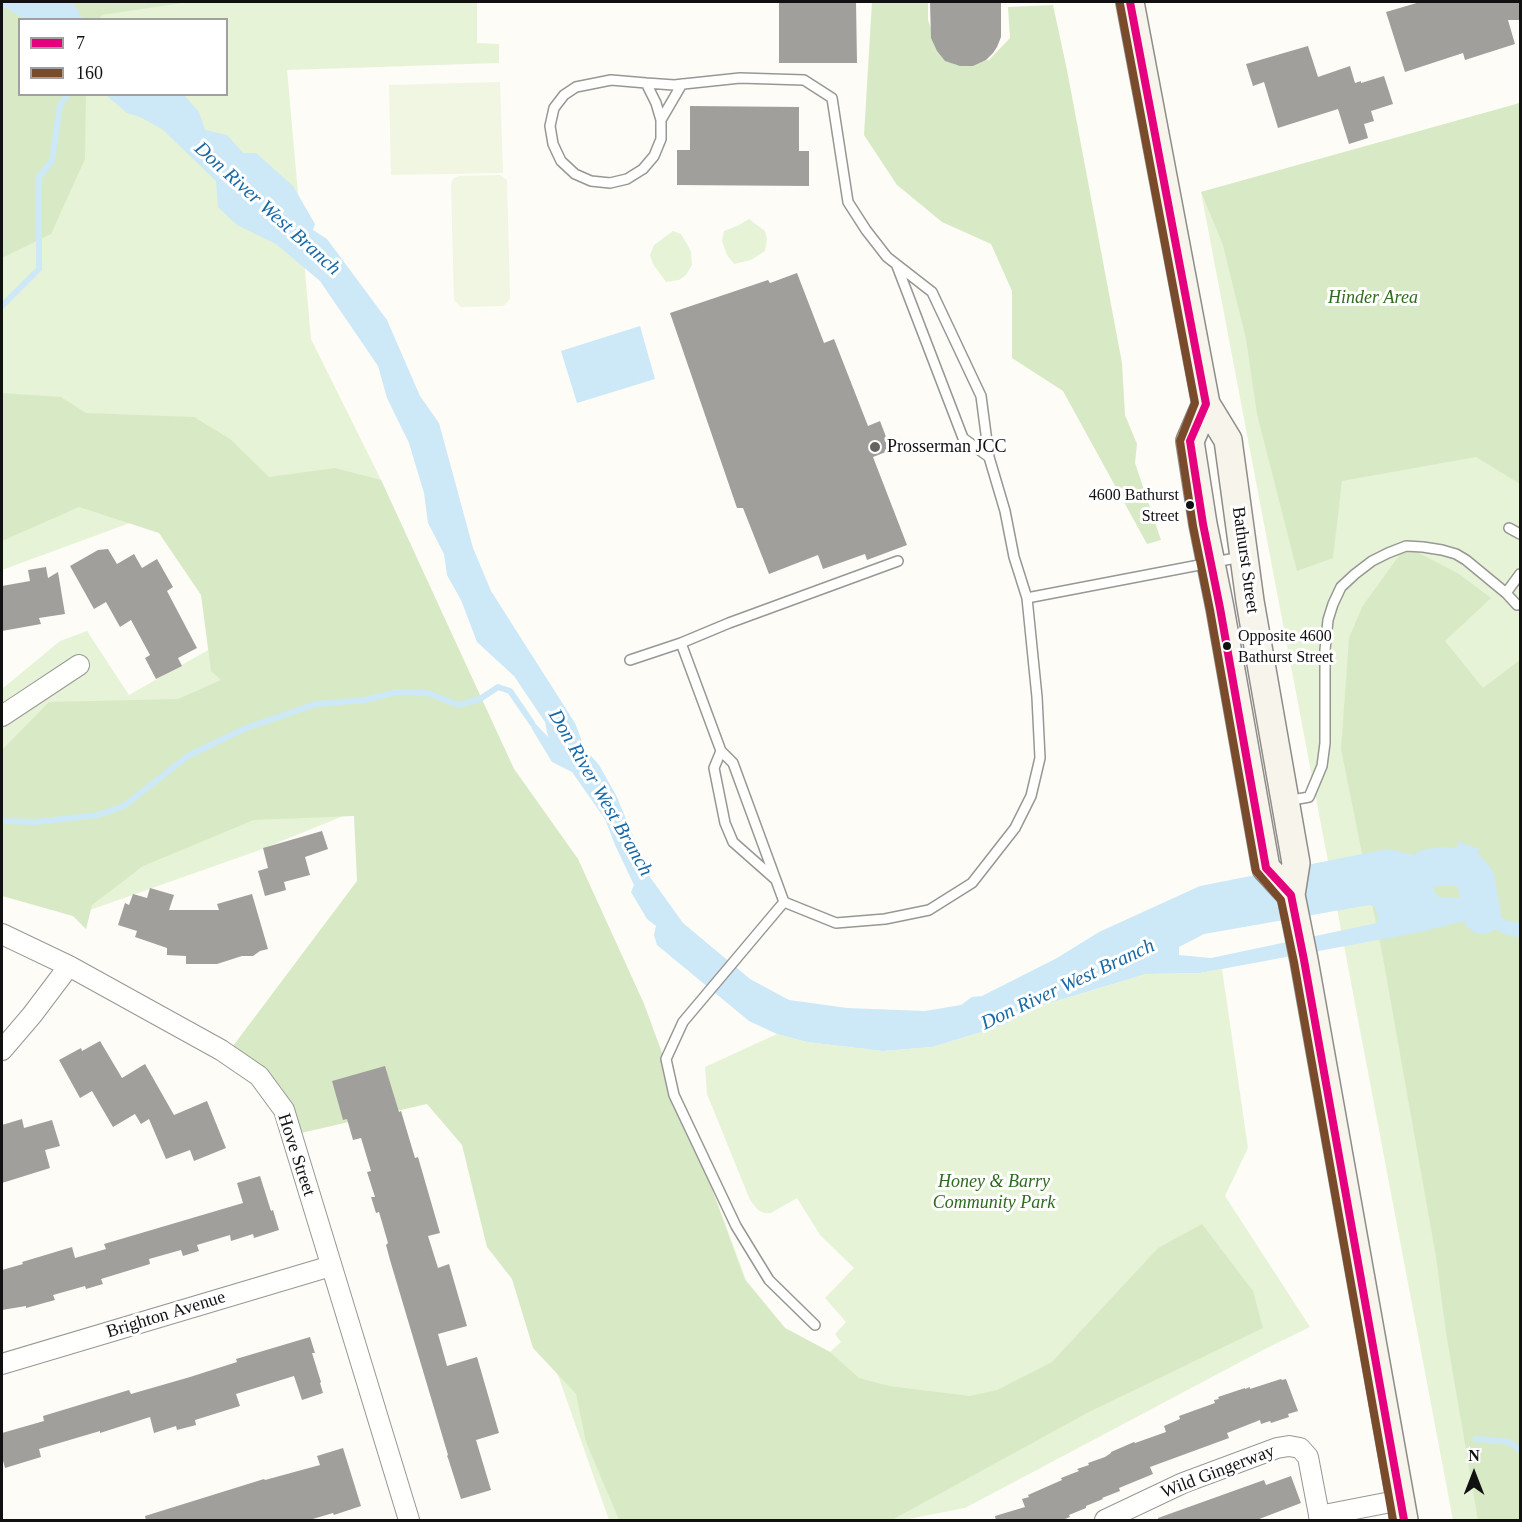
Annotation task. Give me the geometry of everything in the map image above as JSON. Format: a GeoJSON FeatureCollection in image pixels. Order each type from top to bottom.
{"type":"FeatureCollection","features":[{"type":"Feature","properties":{"kind":"main road","name":"Bathurst Street"},"geometry":{"type":"LineString","coordinates":[[1130,2],[1206,404],[1228,440],[1244,557],[1296,862],[1291,895]]}},
{"type":"Feature","properties":{"kind":"main road","name":"Bathurst Street"},"geometry":{"type":"LineString","coordinates":[[1206,404],[1190,441],[1210,563],[1266,868],[1291,895]]}},
{"type":"Feature","properties":{"kind":"main road"},"geometry":{"type":"LineString","coordinates":[[1291,895],[1403,1510]]}},
{"type":"Feature","properties":{"kind":"street"},"geometry":{"type":"LineString","coordinates":[[2,716],[79,665]]}},
{"type":"Feature","properties":{"kind":"street","name":"Hove Street"},"geometry":{"type":"LineString","coordinates":[[2,934],[69,966],[221,1050],[259,1076],[284,1110],[409,1521]]}},
{"type":"Feature","properties":{"kind":"street"},"geometry":{"type":"LineString","coordinates":[[2,1050],[69,966]]}},
{"type":"Feature","properties":{"kind":"street","name":"Brighton Avenue"},"geometry":{"type":"LineString","coordinates":[[2,1364],[331,1266]]}},
{"type":"Feature","properties":{"kind":"street","name":"Wild Gingerway"},"geometry":{"type":"LineString","coordinates":[[1105,1521],[1184,1483],[1277,1448],[1289,1446],[1300,1448],[1308,1457],[1320,1518],[1403,1510]]}},
{"type":"Feature","properties":{"kind":"lane"},"geometry":{"type":"LineString","coordinates":[[646,83],[661,120],[661,139],[654,156],[643,170],[627,179],[609,183],[591,182],[575,174],[561,161],[553,144],[550,126],[554,108],[564,95],[576,87],[611,80],[674,85],[740,78],[804,80],[832,98],[848,202],[866,230],[887,256],[932,292],[981,396],[989,457],[1005,511],[1014,557],[1027,598],[1037,697],[1040,758],[1031,796],[1015,828],[972,883],[929,910],[885,919],[836,923],[784,902],[733,763],[721,751],[681,643]]}},
{"type":"Feature","properties":{"kind":"lane"},"geometry":{"type":"LineString","coordinates":[[661,120],[682,84]]}},
{"type":"Feature","properties":{"kind":"lane"},"geometry":{"type":"LineString","coordinates":[[896,264],[963,438],[989,457]]}},
{"type":"Feature","properties":{"kind":"lane"},"geometry":{"type":"LineString","coordinates":[[1509,528],[1521,534]]}},
{"type":"Feature","properties":{"kind":"lane"},"geometry":{"type":"LineString","coordinates":[[1285,802],[1309,797],[1322,766],[1325,743],[1324,650],[1328,620],[1341,587],[1355,574],[1372,561],[1388,553],[1406,546],[1423,547],[1456,554],[1466,560],[1517,605]]}},
{"type":"Feature","properties":{"kind":"lane"},"geometry":{"type":"LineString","coordinates":[[1027,598],[1244,557]]}},
{"type":"Feature","properties":{"kind":"lane"},"geometry":{"type":"LineString","coordinates":[[630,660],[898,561]]}},
{"type":"Feature","properties":{"kind":"lane"},"geometry":{"type":"LineString","coordinates":[[1506,593],[1521,574]]}},
{"type":"Feature","properties":{"kind":"lane"},"geometry":{"type":"LineString","coordinates":[[721,751],[714,768],[726,823],[733,842],[777,882]]}},
{"type":"Feature","properties":{"kind":"lane"},"geometry":{"type":"LineString","coordinates":[[784,902],[683,1022],[666,1059],[674,1095],[741,1235],[769,1280],[814,1325]]}},
{"type":"Feature","properties":{"kind":"green space","name":"Honey & Barry Community Park"},"geometry":{"type":"Polygon","coordinates":[[[2,2],[477,2],[477,43],[499,44],[499,63],[287,70],[311,339],[381,480],[514,769],[578,859],[644,1004],[746,1280],[785,1328],[830,1352],[841,1342],[835,1334],[846,1322],[825,1298],[854,1268],[820,1235],[797,1198],[771,1213],[758,1210],[750,1200],[707,1094],[705,1067],[777,1034],[807,1042],[883,1051],[932,1047],[1001,1026],[1043,1005],[1146,974],[1200,973],[1222,969],[1248,1148],[1225,1196],[1310,1327],[965,1508],[903,1520],[609,1520],[460,1097],[373,804],[257,851],[73,916],[2,893],[2,689],[60,641],[87,631],[129,695],[231,637],[157,513],[2,570],[2,2]]]}},
{"type":"Feature","properties":{"kind":"green space"},"geometry":{"type":"Polygon","coordinates":[[[2,2],[186,2],[102,15],[100,18],[18,18],[18,96],[86,96],[85,159],[51,234],[2,258],[2,2]]]}},
{"type":"Feature","properties":{"kind":"green space"},"geometry":{"type":"Polygon","coordinates":[[[872,2],[928,2],[928,20],[939,51],[956,65],[989,60],[1010,38],[1008,7],[1053,5],[1122,363],[1125,415],[1137,444],[1135,463],[1161,540],[1147,544],[1063,391],[1012,358],[1012,291],[991,244],[942,222],[897,185],[864,135],[872,2]]]}},
{"type":"Feature","properties":{"kind":"green space"},"geometry":{"type":"Polygon","coordinates":[[[500,82],[503,173],[391,175],[389,85],[500,82]]]}},
{"type":"Feature","properties":{"kind":"green space","name":"Hinder Area"},"geometry":{"type":"Polygon","coordinates":[[[1520,103],[1520,1520],[1453,1520],[1201,192],[1520,103]]]}},
{"type":"Feature","properties":{"kind":"green space"},"geometry":{"type":"Polygon","coordinates":[[[1520,103],[1520,484],[1476,457],[1342,481],[1333,558],[1297,571],[1257,414],[1246,339],[1223,245],[1201,192],[1520,103]]]}},
{"type":"Feature","properties":{"kind":"green space"},"geometry":{"type":"Polygon","coordinates":[[[500,175],[507,180],[510,298],[503,306],[461,307],[454,300],[451,184],[453,179],[459,176],[500,175]]]}},
{"type":"Feature","properties":{"kind":"green space"},"geometry":{"type":"Polygon","coordinates":[[[749,219],[765,231],[767,239],[765,251],[751,260],[734,264],[727,255],[722,241],[724,231],[749,219]]]}},
{"type":"Feature","properties":{"kind":"green space"},"geometry":{"type":"Polygon","coordinates":[[[673,231],[681,234],[687,244],[691,252],[692,265],[686,275],[679,280],[666,282],[653,264],[650,255],[654,245],[673,231]]]}},
{"type":"Feature","properties":{"kind":"green space"},"geometry":{"type":"Polygon","coordinates":[[[2,393],[61,397],[86,413],[194,417],[230,439],[269,477],[335,468],[381,480],[514,769],[578,859],[644,1004],[745,1280],[785,1328],[830,1352],[859,1378],[889,1386],[970,1396],[997,1390],[1052,1362],[1158,1248],[1202,1224],[1253,1291],[1263,1328],[1087,1413],[892,1520],[619,1520],[586,1442],[576,1394],[533,1348],[512,1279],[487,1247],[462,1145],[427,1104],[301,1133],[281,1087],[233,1046],[357,881],[354,816],[254,820],[143,866],[92,905],[86,929],[73,916],[2,896],[2,750],[49,702],[178,699],[221,680],[211,671],[201,595],[159,533],[79,507],[2,541],[2,393]]]}},
{"type":"Feature","properties":{"kind":"green space"},"geometry":{"type":"Polygon","coordinates":[[[1406,546],[1459,574],[1491,598],[1445,641],[1483,688],[1520,660],[1520,1520],[1478,1520],[1446,1333],[1436,1257],[1383,958],[1341,749],[1349,638],[1362,607],[1406,546]]]}},
{"type":"Feature","properties":{"kind":"water"},"geometry":{"type":"Polygon","coordinates":[[[2,2],[73,2],[82,18],[23,18],[2,6],[2,2]]]}},
{"type":"Feature","properties":{"kind":"water","name":"Don River West Branch"},"geometry":{"type":"Polygon","coordinates":[[[107,96],[185,96],[199,112],[205,130],[227,135],[243,153],[256,153],[293,186],[315,224],[313,230],[327,239],[387,320],[420,396],[439,423],[473,548],[491,591],[575,723],[585,749],[599,765],[616,795],[650,877],[683,923],[750,979],[789,1000],[847,1008],[925,1011],[961,1005],[972,997],[982,996],[1057,958],[1099,932],[1200,886],[1388,849],[1454,864],[1458,859],[1458,842],[1480,849],[1474,857],[1479,876],[1471,880],[1448,876],[1435,878],[1433,887],[1438,897],[1492,900],[1482,906],[1508,921],[1520,923],[1520,937],[1510,936],[1479,922],[1464,921],[1421,932],[1200,973],[1146,974],[1043,1005],[1001,1026],[932,1047],[883,1051],[807,1042],[777,1034],[749,1021],[657,945],[654,935],[656,926],[647,919],[631,892],[634,885],[605,819],[572,772],[552,762],[532,729],[528,716],[548,737],[545,722],[514,676],[477,642],[461,600],[447,575],[444,554],[428,523],[424,493],[409,443],[387,398],[378,366],[320,281],[276,244],[237,225],[218,207],[216,181],[162,129],[127,113],[107,96]],[[1369,905],[1204,934],[1179,947],[1179,955],[1211,958],[1377,923],[1375,907],[1369,905]]]}},
{"type":"Feature","properties":{"kind":"water"},"geometry":{"type":"Polygon","coordinates":[[[640,326],[655,379],[577,403],[561,351],[640,326]]]}},
{"type":"Feature","properties":{"kind":"building"},"geometry":{"type":"Polygon","coordinates":[[[779,2],[856,2],[857,63],[779,63],[779,2]]]}},
{"type":"Feature","properties":{"kind":"building"},"geometry":{"type":"Polygon","coordinates":[[[930,2],[1001,2],[1001,37],[993,53],[986,60],[973,66],[960,66],[945,61],[931,38],[930,2]]]}},
{"type":"Feature","properties":{"kind":"building"},"geometry":{"type":"Polygon","coordinates":[[[1420,2],[1521,2],[1521,20],[1508,20],[1515,44],[1465,60],[1463,53],[1405,72],[1386,12],[1420,2]]]}},
{"type":"Feature","properties":{"kind":"building"},"geometry":{"type":"Polygon","coordinates":[[[1308,46],[1318,77],[1350,66],[1355,83],[1384,76],[1393,104],[1371,111],[1374,121],[1364,124],[1368,138],[1349,144],[1338,109],[1278,128],[1264,82],[1253,86],[1246,64],[1308,46]]]}},
{"type":"Feature","properties":{"kind":"building"},"geometry":{"type":"Polygon","coordinates":[[[690,106],[799,107],[799,151],[809,151],[809,186],[677,185],[677,150],[690,150],[690,106]]]}},
{"type":"Feature","properties":{"kind":"building"},"geometry":{"type":"Polygon","coordinates":[[[797,273],[824,343],[834,339],[868,426],[880,421],[891,450],[873,457],[907,545],[867,560],[865,554],[823,569],[818,555],[769,574],[743,508],[737,508],[670,313],[768,280],[770,283],[797,273]]]}},
{"type":"Feature","properties":{"kind":"building"},"geometry":{"type":"Polygon","coordinates":[[[108,549],[117,564],[134,554],[142,568],[157,559],[173,587],[167,591],[197,648],[178,658],[182,666],[156,679],[145,658],[150,655],[131,620],[120,627],[106,602],[94,609],[70,566],[98,550],[108,549]]]}},
{"type":"Feature","properties":{"kind":"building"},"geometry":{"type":"Polygon","coordinates":[[[46,567],[48,578],[58,572],[65,614],[39,618],[41,624],[2,631],[2,586],[30,581],[28,570],[46,567]]]}},
{"type":"Feature","properties":{"kind":"building"},"geometry":{"type":"Polygon","coordinates":[[[322,831],[328,849],[305,857],[310,875],[284,882],[286,890],[265,896],[258,871],[268,868],[263,848],[322,831]]]}},
{"type":"Feature","properties":{"kind":"building"},"geometry":{"type":"Polygon","coordinates":[[[150,888],[174,895],[169,910],[219,910],[217,904],[252,894],[268,949],[253,956],[242,956],[217,964],[186,964],[186,956],[167,955],[167,948],[135,937],[137,931],[118,925],[125,903],[129,905],[133,894],[147,898],[150,888]]]}},
{"type":"Feature","properties":{"kind":"building"},"geometry":{"type":"Polygon","coordinates":[[[100,1041],[122,1078],[145,1064],[174,1115],[207,1101],[226,1148],[194,1161],[190,1150],[166,1159],[149,1119],[141,1124],[135,1114],[113,1127],[92,1091],[80,1098],[59,1060],[100,1041]]]}},
{"type":"Feature","properties":{"kind":"building"},"geometry":{"type":"Polygon","coordinates":[[[385,1066],[415,1158],[418,1157],[440,1233],[428,1236],[438,1268],[449,1264],[467,1326],[438,1334],[447,1366],[477,1357],[499,1433],[476,1440],[491,1490],[461,1499],[390,1260],[386,1245],[388,1243],[379,1212],[376,1213],[371,1197],[375,1197],[367,1172],[371,1171],[361,1138],[353,1140],[347,1119],[343,1120],[332,1081],[385,1066]]]}},
{"type":"Feature","properties":{"kind":"building"},"geometry":{"type":"Polygon","coordinates":[[[22,1119],[24,1128],[52,1120],[60,1146],[45,1150],[50,1168],[2,1183],[2,1125],[22,1119]]]}},
{"type":"Feature","properties":{"kind":"building"},"geometry":{"type":"Polygon","coordinates":[[[260,1176],[279,1230],[254,1238],[253,1234],[231,1241],[230,1235],[197,1245],[199,1251],[183,1256],[181,1250],[149,1259],[150,1264],[101,1279],[103,1284],[86,1289],[85,1286],[53,1295],[55,1300],[26,1308],[26,1306],[2,1310],[2,1270],[72,1247],[75,1258],[106,1249],[104,1244],[243,1203],[237,1183],[260,1176]]]}},
{"type":"Feature","properties":{"kind":"building"},"geometry":{"type":"Polygon","coordinates":[[[310,1337],[323,1393],[302,1400],[294,1376],[236,1394],[240,1406],[195,1420],[196,1425],[177,1430],[176,1426],[154,1433],[150,1417],[39,1449],[41,1457],[5,1468],[2,1457],[2,1433],[44,1421],[43,1416],[129,1390],[131,1394],[190,1377],[237,1362],[236,1359],[310,1337]]]}},
{"type":"Feature","properties":{"kind":"building"},"geometry":{"type":"Polygon","coordinates":[[[1286,1379],[1298,1411],[1288,1414],[1289,1417],[1271,1423],[1270,1421],[1261,1424],[1260,1420],[1227,1433],[1229,1438],[1150,1467],[1153,1474],[1119,1488],[1120,1491],[1060,1521],[996,1521],[995,1516],[1025,1507],[1022,1499],[1029,1497],[1028,1495],[1079,1471],[1077,1469],[1089,1465],[1088,1463],[1134,1442],[1166,1432],[1164,1426],[1180,1419],[1179,1416],[1215,1403],[1214,1400],[1219,1399],[1218,1397],[1286,1379]]]}},
{"type":"Feature","properties":{"kind":"building"},"geometry":{"type":"Polygon","coordinates":[[[343,1448],[361,1506],[306,1521],[146,1521],[145,1516],[264,1479],[320,1465],[317,1456],[343,1448]]]}},
{"type":"Feature","properties":{"kind":"building"},"geometry":{"type":"Polygon","coordinates":[[[1291,1476],[1301,1503],[1254,1521],[1158,1521],[1158,1518],[1264,1480],[1266,1485],[1291,1476]]]}},
{"type":"Feature","properties":{"kind":"waterway"},"geometry":{"type":"LineString","coordinates":[[2,306],[39,269],[39,177],[52,161],[60,105],[67,96]]}},
{"type":"Feature","properties":{"kind":"waterway"},"geometry":{"type":"LineString","coordinates":[[2,821],[36,822],[98,815],[124,806],[188,756],[246,728],[316,704],[365,700],[397,692],[427,693],[459,705],[480,699],[498,687],[510,691],[532,723]]}},
{"type":"Feature","properties":{"kind":"waterway"},"geometry":{"type":"LineString","coordinates":[[1428,868],[1446,866],[1466,868],[1476,880],[1482,915]]}},
{"type":"Feature","properties":{"kind":"waterway"},"geometry":{"type":"LineString","coordinates":[[1476,1439],[1509,1442],[1520,1450]]}},
{"type":"Feature","properties":{"kind":"transit line","name":"7"},"geometry":{"type":"LineString","coordinates":[[1130,2],[1206,404],[1190,441],[1203,524],[1266,868],[1291,895],[1404,1520]]}},
{"type":"Feature","properties":{"kind":"transit line","name":"160"},"geometry":{"type":"LineString","coordinates":[[1120,4],[1195,403],[1180,441],[1193,526],[1256,871],[1281,900],[1294,962],[1393,1520]]}},
{"type":"Feature","properties":{"kind":"place","name":"Prosserman JCC"},"geometry":{"type":"Point","coordinates":[875,447]}},
{"type":"Feature","properties":{"kind":"place","name":"4600 Bathurst Street"},"geometry":{"type":"Point","coordinates":[1190,505]}},
{"type":"Feature","properties":{"kind":"place","name":"Opposite 4600 Bathurst Street"},"geometry":{"type":"Point","coordinates":[1227,646]}}]}
